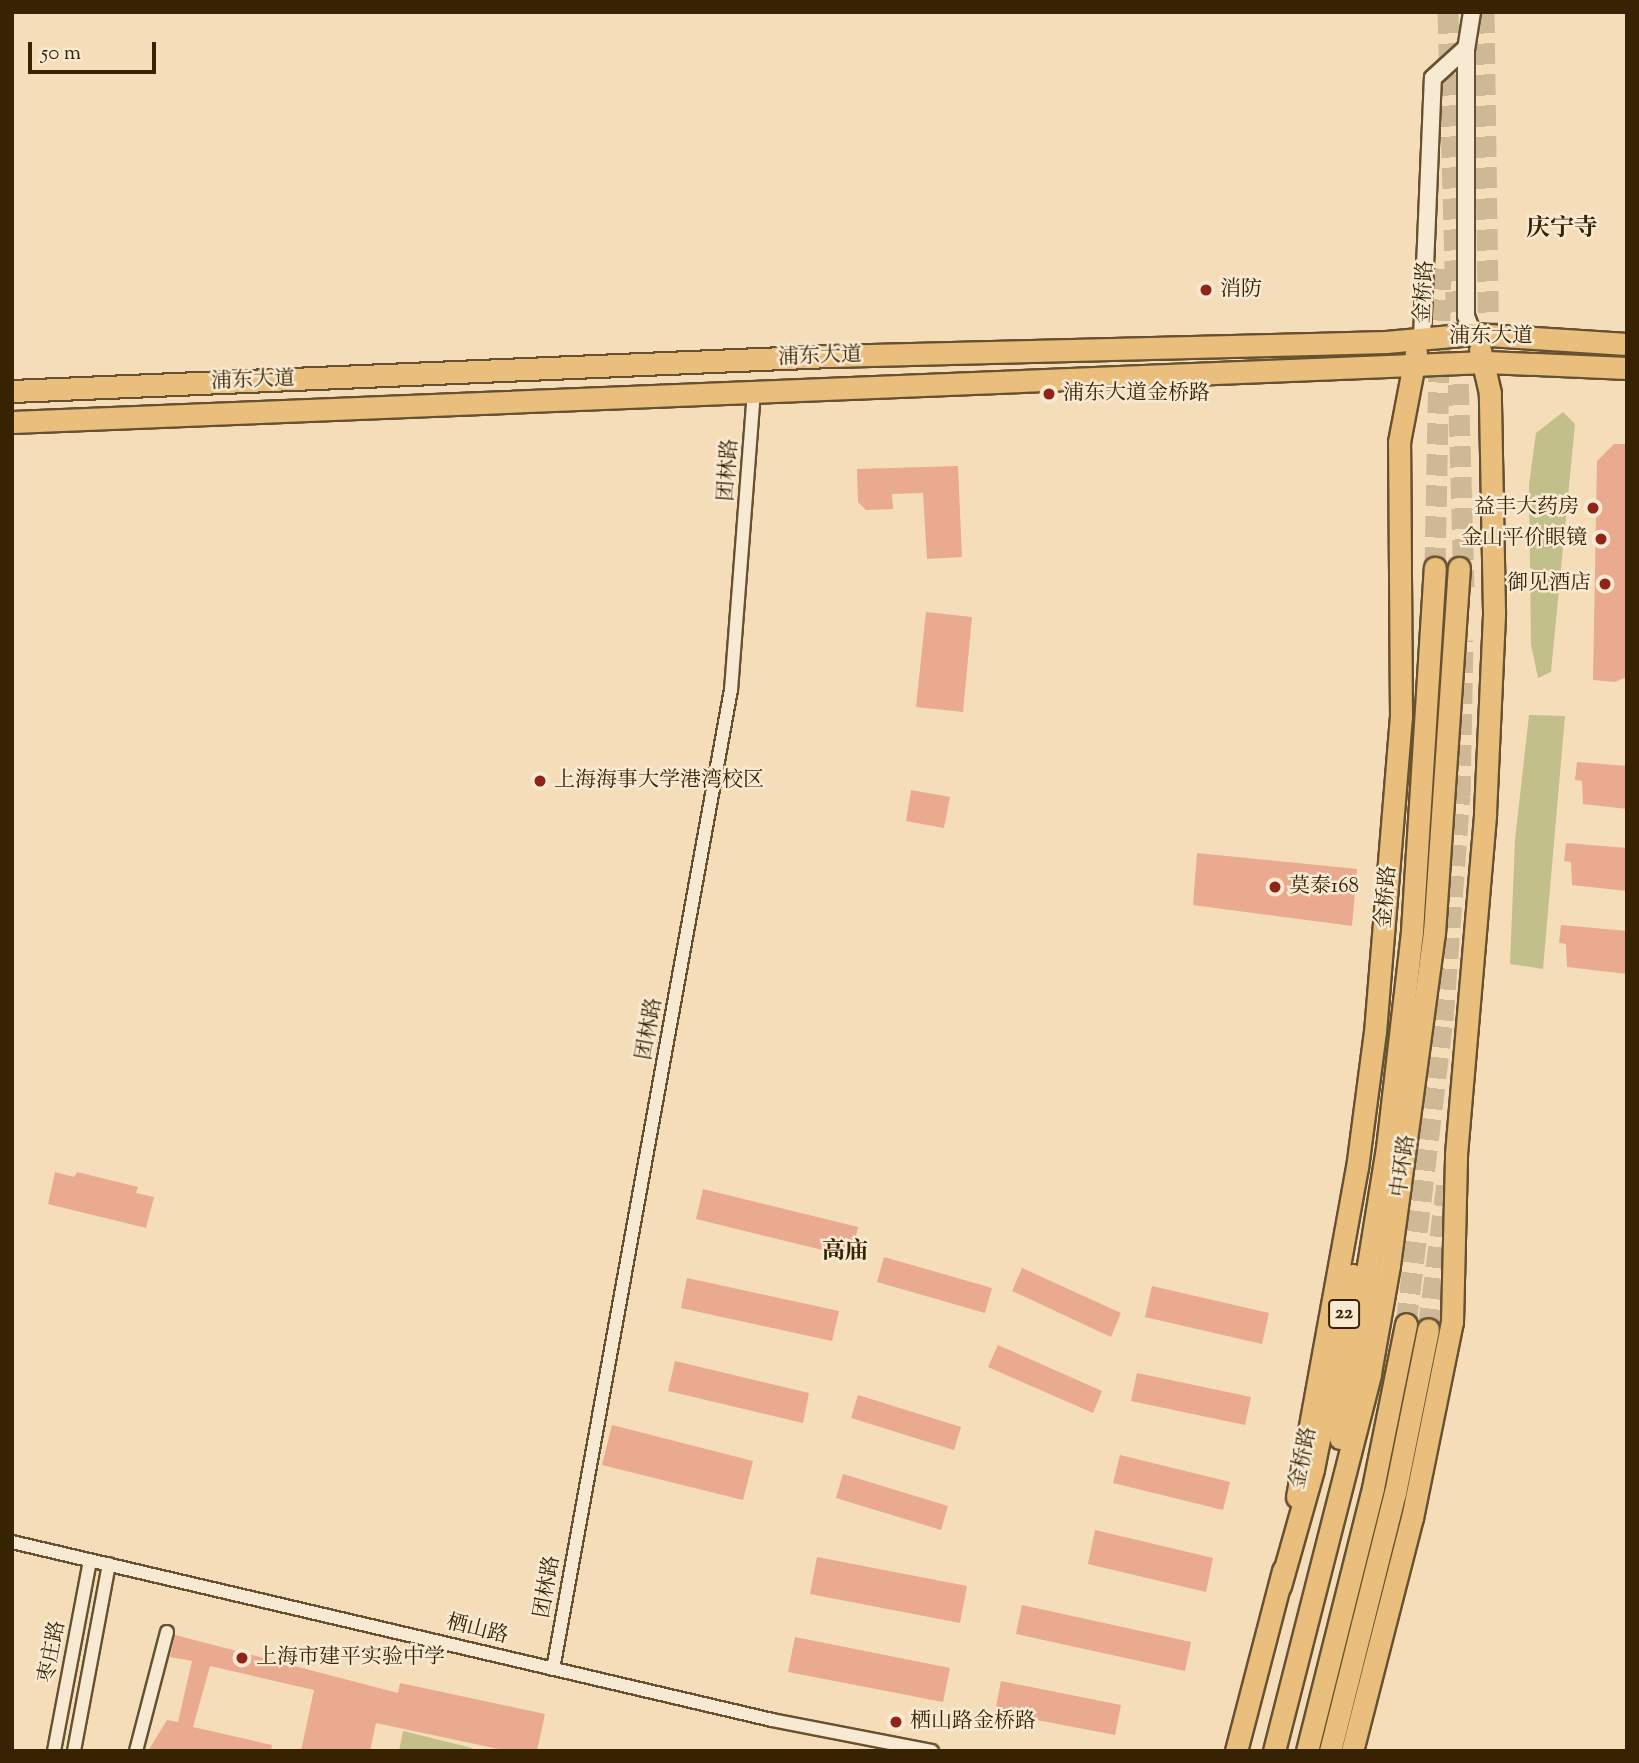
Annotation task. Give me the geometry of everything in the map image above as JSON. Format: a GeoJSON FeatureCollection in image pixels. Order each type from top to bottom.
{"type":"FeatureCollection","features":[{"type":"Feature","properties":{"kind":"main road","name":"浦东大道"},"geometry":{"type":"LineString","coordinates":[[12,391],[831,356],[1422,338],[1473,334],[1627,344]]}},
{"type":"Feature","properties":{"kind":"main road","name":"金桥路"},"geometry":{"type":"LineString","coordinates":[[1352,1751],[1412,1518],[1452,1322],[1456,1153],[1485,813],[1493,638],[1493,442],[1486,362],[1473,334]]}},
{"type":"Feature","properties":{"kind":"main road","name":"金桥路"},"geometry":{"type":"LineString","coordinates":[[1236,1751],[1280,1586],[1357,1168],[1375,1032],[1401,717],[1399,442],[1410,366],[1422,338]]}},
{"type":"Feature","properties":{"kind":"main road","name":"浦东大道"},"geometry":{"type":"LineString","coordinates":[[12,422],[1486,362],[1627,368]]}},
{"type":"Feature","properties":{"kind":"main road"},"geometry":{"type":"LineString","coordinates":[[1331,1511],[1399,1040],[1421,822],[1435,568]]}},
{"type":"Feature","properties":{"kind":"main road","name":"中环路"},"geometry":{"type":"LineString","coordinates":[[1274,1751],[1331,1511],[1370,1373],[1407,1152],[1436,906],[1459,568]]}},
{"type":"Feature","properties":{"kind":"main road","name":"22"},"geometry":{"type":"LineString","coordinates":[[1280,1586],[1313,1469],[1399,1040]]}},
{"type":"Feature","properties":{"kind":"main road"},"geometry":{"type":"LineString","coordinates":[[1307,1751],[1373,1488],[1406,1324]]}},
{"type":"Feature","properties":{"kind":"main road"},"geometry":{"type":"LineString","coordinates":[[1330,1751],[1395,1493],[1428,1329]]}},
{"type":"Feature","properties":{"kind":"street","name":"金桥路"},"geometry":{"type":"LineString","coordinates":[[1472,12],[1466,48],[1466,316],[1473,334]]}},
{"type":"Feature","properties":{"kind":"street","name":"金桥路"},"geometry":{"type":"LineString","coordinates":[[1422,338],[1433,78],[1466,48]]}},
{"type":"Feature","properties":{"kind":"street","name":"团林路"},"geometry":{"type":"LineString","coordinates":[[553,1670],[731,690],[754,392]]}},
{"type":"Feature","properties":{"kind":"street","name":"栖山路"},"geometry":{"type":"LineString","coordinates":[[12,1542],[553,1670],[932,1751]]}},
{"type":"Feature","properties":{"kind":"street","name":"枣庄路"},"geometry":{"type":"LineString","coordinates":[[54,1751],[90,1560]]}},
{"type":"Feature","properties":{"kind":"street","name":"枣庄路"},"geometry":{"type":"LineString","coordinates":[[74,1751],[109,1564]]}},
{"type":"Feature","properties":{"kind":"street"},"geometry":{"type":"LineString","coordinates":[[136,1751],[167,1632]]}},
{"type":"Feature","properties":{"kind":"shaded area"},"geometry":{"type":"Polygon","coordinates":[[[1563,412],[1575,424],[1551,672],[1538,678],[1531,644],[1529,485],[1536,433],[1563,412]]]}},
{"type":"Feature","properties":{"kind":"shaded area"},"geometry":{"type":"Polygon","coordinates":[[[1529,715],[1565,716],[1543,969],[1510,964],[1515,840],[1529,715]]]}},
{"type":"Feature","properties":{"kind":"shaded area"},"geometry":{"type":"Polygon","coordinates":[[[403,1731],[472,1748],[471,1751],[399,1751],[403,1731]]]}},
{"type":"Feature","properties":{"kind":"building"},"geometry":{"type":"Polygon","coordinates":[[[1614,444],[1627,444],[1627,677],[1615,682],[1593,680],[1597,461],[1614,444]]]}},
{"type":"Feature","properties":{"kind":"building"},"geometry":{"type":"Polygon","coordinates":[[[958,466],[962,557],[927,559],[923,493],[892,494],[893,509],[866,510],[858,502],[857,469],[958,466]]]}},
{"type":"Feature","properties":{"kind":"building"},"geometry":{"type":"Polygon","coordinates":[[[926,612],[972,617],[963,712],[916,707],[926,612]]]}},
{"type":"Feature","properties":{"kind":"building"},"geometry":{"type":"Polygon","coordinates":[[[1577,762],[1627,766],[1627,809],[1583,804],[1582,781],[1575,780],[1577,762]]]}},
{"type":"Feature","properties":{"kind":"building"},"geometry":{"type":"Polygon","coordinates":[[[911,790],[950,797],[944,828],[906,821],[911,790]]]}},
{"type":"Feature","properties":{"kind":"building"},"geometry":{"type":"Polygon","coordinates":[[[1566,843],[1627,848],[1627,891],[1572,885],[1571,862],[1564,861],[1566,843]]]}},
{"type":"Feature","properties":{"kind":"building","name":"莫泰168"},"geometry":{"type":"Polygon","coordinates":[[[1197,853],[1357,869],[1352,926],[1193,905],[1197,853]]]}},
{"type":"Feature","properties":{"kind":"building"},"geometry":{"type":"Polygon","coordinates":[[[1561,925],[1627,931],[1627,974],[1567,967],[1566,944],[1559,943],[1561,925]]]}},
{"type":"Feature","properties":{"kind":"building"},"geometry":{"type":"Polygon","coordinates":[[[55,1172],[74,1177],[77,1172],[138,1187],[136,1193],[154,1197],[146,1228],[48,1204],[55,1172]]]}},
{"type":"Feature","properties":{"kind":"building"},"geometry":{"type":"Polygon","coordinates":[[[703,1189],[858,1227],[851,1257],[696,1219],[703,1189]]]}},
{"type":"Feature","properties":{"kind":"building"},"geometry":{"type":"Polygon","coordinates":[[[884,1257],[992,1288],[985,1313],[877,1282],[884,1257]]]}},
{"type":"Feature","properties":{"kind":"building"},"geometry":{"type":"Polygon","coordinates":[[[1022,1268],[1121,1313],[1111,1337],[1012,1291],[1022,1268]]]}},
{"type":"Feature","properties":{"kind":"building"},"geometry":{"type":"Polygon","coordinates":[[[687,1278],[839,1311],[832,1341],[681,1308],[687,1278]]]}},
{"type":"Feature","properties":{"kind":"building"},"geometry":{"type":"Polygon","coordinates":[[[1152,1286],[1269,1313],[1262,1344],[1145,1317],[1152,1286]]]}},
{"type":"Feature","properties":{"kind":"building"},"geometry":{"type":"Polygon","coordinates":[[[998,1345],[1102,1391],[1093,1413],[988,1367],[998,1345]]]}},
{"type":"Feature","properties":{"kind":"building"},"geometry":{"type":"Polygon","coordinates":[[[675,1361],[809,1393],[803,1423],[668,1391],[675,1361]]]}},
{"type":"Feature","properties":{"kind":"building"},"geometry":{"type":"Polygon","coordinates":[[[1137,1373],[1251,1397],[1245,1425],[1131,1401],[1137,1373]]]}},
{"type":"Feature","properties":{"kind":"building"},"geometry":{"type":"Polygon","coordinates":[[[858,1395],[961,1427],[954,1450],[851,1418],[858,1395]]]}},
{"type":"Feature","properties":{"kind":"building"},"geometry":{"type":"Polygon","coordinates":[[[612,1425],[753,1461],[743,1500],[602,1465],[612,1425]]]}},
{"type":"Feature","properties":{"kind":"building"},"geometry":{"type":"Polygon","coordinates":[[[1120,1455],[1230,1482],[1223,1510],[1113,1483],[1120,1455]]]}},
{"type":"Feature","properties":{"kind":"building"},"geometry":{"type":"Polygon","coordinates":[[[843,1474],[948,1506],[941,1530],[836,1498],[843,1474]]]}},
{"type":"Feature","properties":{"kind":"building"},"geometry":{"type":"Polygon","coordinates":[[[1095,1530],[1213,1558],[1206,1592],[1088,1564],[1095,1530]]]}},
{"type":"Feature","properties":{"kind":"building"},"geometry":{"type":"Polygon","coordinates":[[[817,1557],[967,1586],[960,1623],[810,1594],[817,1557]]]}},
{"type":"Feature","properties":{"kind":"building"},"geometry":{"type":"Polygon","coordinates":[[[1022,1605],[1191,1642],[1185,1671],[1016,1634],[1022,1605]]]}},
{"type":"Feature","properties":{"kind":"building"},"geometry":{"type":"Polygon","coordinates":[[[175,1635],[398,1693],[400,1683],[545,1714],[537,1751],[508,1751],[376,1723],[370,1751],[301,1751],[314,1690],[210,1666],[193,1727],[272,1745],[271,1751],[148,1751],[167,1720],[178,1722],[192,1661],[170,1657],[175,1635]]]}},
{"type":"Feature","properties":{"kind":"building"},"geometry":{"type":"Polygon","coordinates":[[[795,1637],[950,1668],[943,1702],[788,1672],[795,1637]]]}},
{"type":"Feature","properties":{"kind":"building"},"geometry":{"type":"Polygon","coordinates":[[[1001,1681],[1121,1705],[1115,1735],[995,1712],[1001,1681]]]}},
{"type":"Feature","properties":{"kind":"tunnel"},"geometry":{"type":"LineString","coordinates":[[1448,12],[1464,587]]}},
{"type":"Feature","properties":{"kind":"tunnel"},"geometry":{"type":"LineString","coordinates":[[1484,12],[1489,353]]}},
{"type":"Feature","properties":{"kind":"tunnel"},"geometry":{"type":"LineString","coordinates":[[1435,568],[1441,259]]}},
{"type":"Feature","properties":{"kind":"tunnel"},"geometry":{"type":"LineString","coordinates":[[1406,1324],[1443,1020],[1460,796],[1463,640]]}},
{"type":"Feature","properties":{"kind":"tunnel"},"geometry":{"type":"LineString","coordinates":[[1428,1329],[1447,1182]]}},
{"type":"Feature","properties":{"kind":"place","name":"消防"},"geometry":{"type":"Point","coordinates":[1206,290]}},
{"type":"Feature","properties":{"kind":"place","name":"浦东大道金桥路"},"geometry":{"type":"Point","coordinates":[1049,394]}},
{"type":"Feature","properties":{"kind":"place","name":"益丰大药房"},"geometry":{"type":"Point","coordinates":[1593,508]}},
{"type":"Feature","properties":{"kind":"place","name":"金山平价眼镜"},"geometry":{"type":"Point","coordinates":[1601,539]}},
{"type":"Feature","properties":{"kind":"place","name":"御见酒店"},"geometry":{"type":"Point","coordinates":[1605,584]}},
{"type":"Feature","properties":{"kind":"place","name":"上海海事大学港湾校区"},"geometry":{"type":"Point","coordinates":[540,781]}},
{"type":"Feature","properties":{"kind":"place","name":"莫泰168"},"geometry":{"type":"Point","coordinates":[1275,887]}},
{"type":"Feature","properties":{"kind":"place","name":"上海市建平实验中学"},"geometry":{"type":"Point","coordinates":[242,1658]}},
{"type":"Feature","properties":{"kind":"place","name":"栖山路金桥路"},"geometry":{"type":"Point","coordinates":[896,1722]}},
{"type":"Feature","properties":{"kind":"district","name":"庆宁寺"},"geometry":{"type":"Point","coordinates":[1562,230]}},
{"type":"Feature","properties":{"kind":"district","name":"高庙"},"geometry":{"type":"Point","coordinates":[845,1253]}}]}
